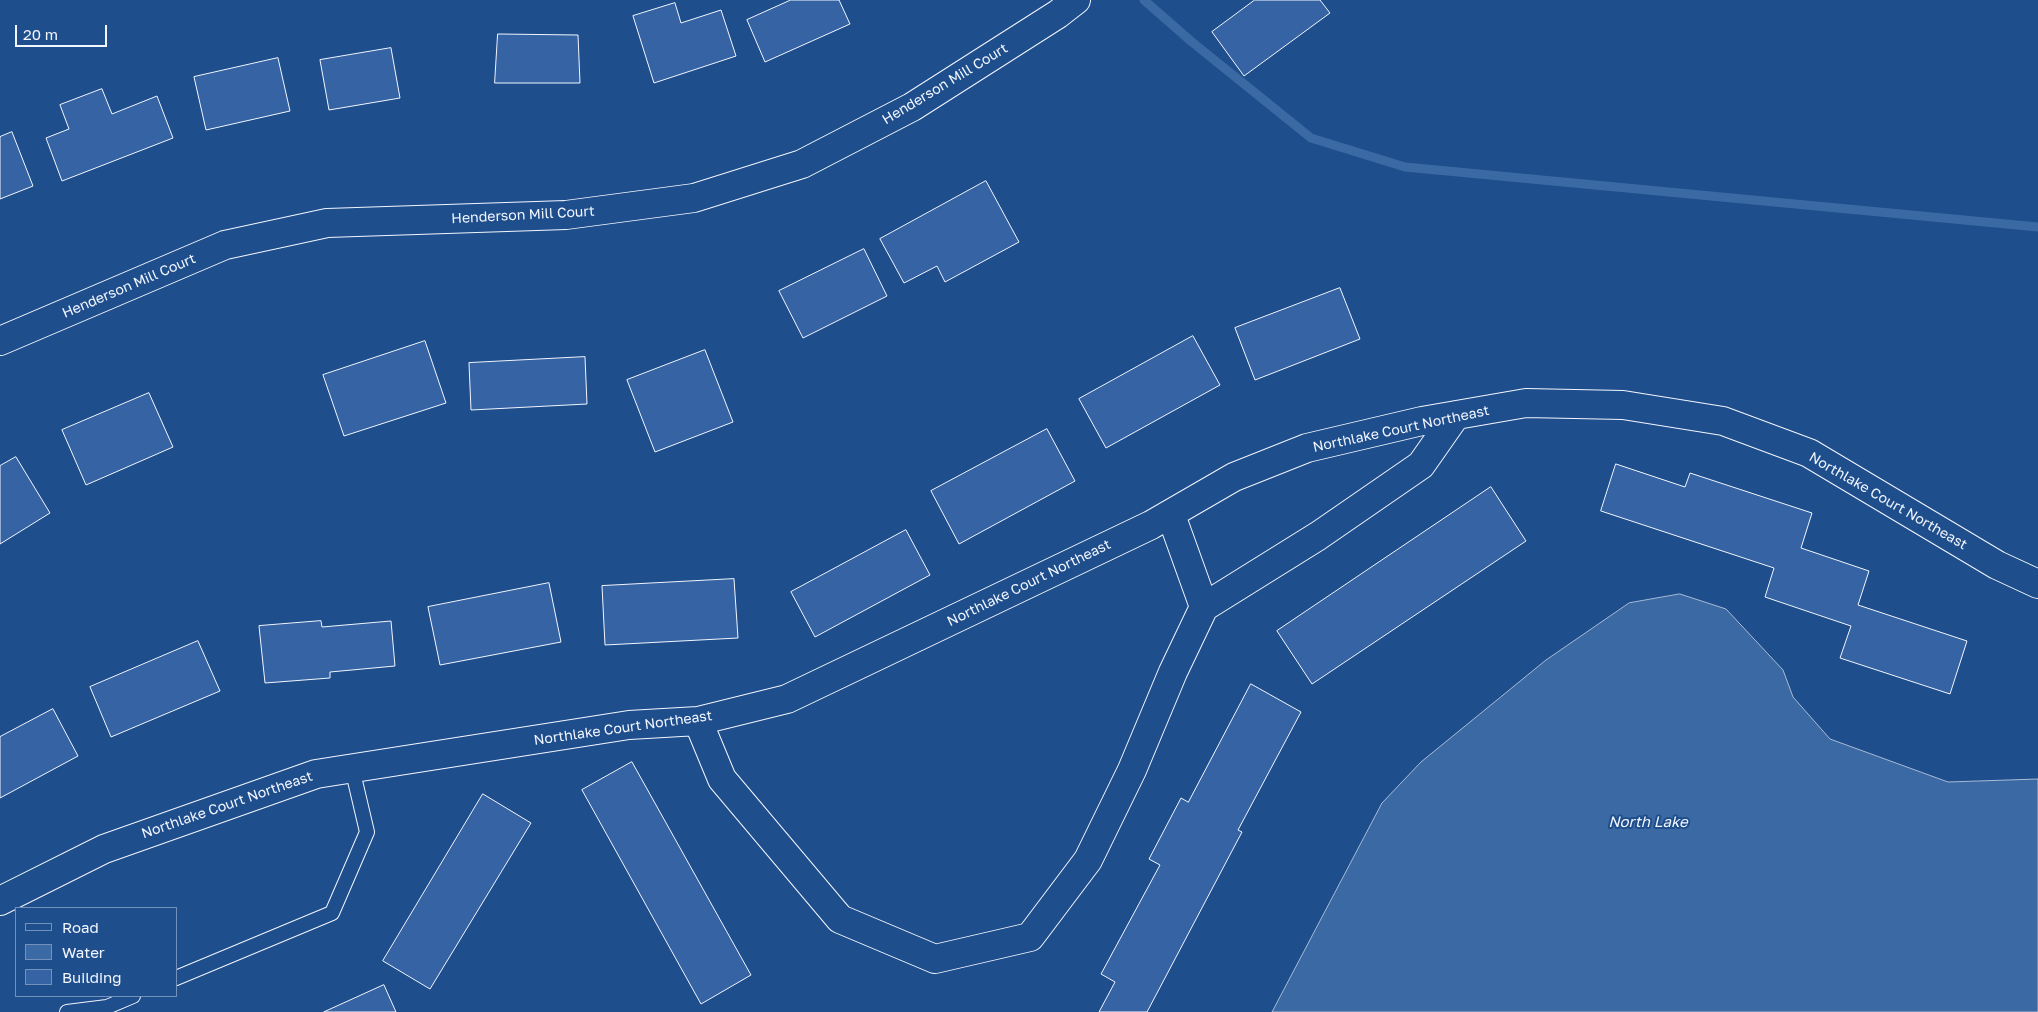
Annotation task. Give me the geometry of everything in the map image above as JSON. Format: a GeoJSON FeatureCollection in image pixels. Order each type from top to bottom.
{"type":"FeatureCollection","features":[{"type":"Feature","properties":{"kind":"street","name":"Henderson Mill Court"},"geometry":{"type":"LineString","coordinates":[[0,341],[226,245],[328,223],[566,216],[645,205],[694,198],[802,164],[912,107],[1058,14],[1076,0]]}},
{"type":"Feature","properties":{"kind":"street","name":"Northlake Court Northeast"},"geometry":{"type":"LineString","coordinates":[[0,902],[104,849],[316,774],[629,725],[698,721],[787,699],[1171,515],[1234,478],[1307,448],[1422,421],[1526,403],[1623,405],[1723,421],[1809,453],[1997,565],[2038,584]]}},
{"type":"Feature","properties":{"kind":"street"},"geometry":{"type":"LineString","coordinates":[[698,721],[722,779],[840,919],[935,959],[1030,937],[1088,860],[1132,770],[1173,672],[1204,607],[1318,536],[1421,465],[1456,415]]}},
{"type":"Feature","properties":{"kind":"street"},"geometry":{"type":"LineString","coordinates":[[1171,515],[1204,607]]}},
{"type":"Feature","properties":{"kind":"lane"},"geometry":{"type":"LineString","coordinates":[[178,977],[332,913],[367,832],[352,768]]}},
{"type":"Feature","properties":{"kind":"lane"},"geometry":{"type":"LineString","coordinates":[[67,1012],[107,1007],[132,997]]}},
{"type":"Feature","properties":{"kind":"water","name":"North Lake"},"geometry":{"type":"Polygon","coordinates":[[[1680,594],[1726,609],[1783,670],[1793,697],[1830,739],[1948,782],[2038,779],[2038,1012],[1272,1012],[1382,803],[1421,762],[1546,660],[1629,603],[1680,594]]]}},
{"type":"Feature","properties":{"kind":"building"},"geometry":{"type":"Polygon","coordinates":[[[791,0],[839,0],[850,24],[765,62],[747,20],[791,0]]]}},
{"type":"Feature","properties":{"kind":"building"},"geometry":{"type":"Polygon","coordinates":[[[1255,0],[1320,0],[1330,13],[1244,76],[1212,32],[1255,0]]]}},
{"type":"Feature","properties":{"kind":"building"},"geometry":{"type":"Polygon","coordinates":[[[675,3],[681,23],[721,10],[736,56],[654,83],[633,16],[675,3]]]}},
{"type":"Feature","properties":{"kind":"building"},"geometry":{"type":"Polygon","coordinates":[[[498,34],[578,35],[580,83],[495,83],[498,34]]]}},
{"type":"Feature","properties":{"kind":"building"},"geometry":{"type":"Polygon","coordinates":[[[391,48],[400,98],[329,110],[320,60],[391,48]]]}},
{"type":"Feature","properties":{"kind":"building"},"geometry":{"type":"Polygon","coordinates":[[[278,58],[290,111],[206,130],[194,77],[278,58]]]}},
{"type":"Feature","properties":{"kind":"building"},"geometry":{"type":"Polygon","coordinates":[[[102,89],[112,114],[157,96],[173,138],[62,181],[46,138],[69,129],[60,105],[102,89]]]}},
{"type":"Feature","properties":{"kind":"building"},"geometry":{"type":"Polygon","coordinates":[[[12,132],[33,186],[0,199],[0,137],[12,132]]]}},
{"type":"Feature","properties":{"kind":"building"},"geometry":{"type":"Polygon","coordinates":[[[986,181],[1019,242],[945,282],[937,266],[904,283],[880,239],[986,181]]]}},
{"type":"Feature","properties":{"kind":"building"},"geometry":{"type":"Polygon","coordinates":[[[864,249],[887,296],[803,338],[779,291],[864,249]]]}},
{"type":"Feature","properties":{"kind":"building"},"geometry":{"type":"Polygon","coordinates":[[[1340,288],[1360,339],[1255,380],[1235,328],[1340,288]]]}},
{"type":"Feature","properties":{"kind":"building"},"geometry":{"type":"Polygon","coordinates":[[[1193,336],[1220,385],[1106,448],[1079,399],[1193,336]]]}},
{"type":"Feature","properties":{"kind":"building"},"geometry":{"type":"Polygon","coordinates":[[[425,341],[446,403],[344,436],[323,375],[425,341]]]}},
{"type":"Feature","properties":{"kind":"building"},"geometry":{"type":"Polygon","coordinates":[[[705,350],[733,422],[655,452],[627,380],[705,350]]]}},
{"type":"Feature","properties":{"kind":"building"},"geometry":{"type":"Polygon","coordinates":[[[585,357],[587,404],[471,410],[469,363],[585,357]]]}},
{"type":"Feature","properties":{"kind":"building"},"geometry":{"type":"Polygon","coordinates":[[[149,393],[173,447],[86,485],[62,430],[149,393]]]}},
{"type":"Feature","properties":{"kind":"building"},"geometry":{"type":"Polygon","coordinates":[[[1047,429],[1075,481],[959,544],[931,491],[1047,429]]]}},
{"type":"Feature","properties":{"kind":"building"},"geometry":{"type":"Polygon","coordinates":[[[16,457],[50,513],[0,544],[0,466],[16,457]]]}},
{"type":"Feature","properties":{"kind":"building"},"geometry":{"type":"Polygon","coordinates":[[[1616,464],[1685,487],[1690,473],[1812,513],[1801,548],[1869,571],[1858,605],[1967,641],[1950,694],[1840,658],[1851,626],[1765,597],[1774,568],[1601,511],[1616,464]]]}},
{"type":"Feature","properties":{"kind":"building"},"geometry":{"type":"Polygon","coordinates":[[[1491,487],[1526,541],[1312,684],[1277,631],[1491,487]]]}},
{"type":"Feature","properties":{"kind":"building"},"geometry":{"type":"Polygon","coordinates":[[[906,530],[930,575],[815,637],[791,592],[906,530]]]}},
{"type":"Feature","properties":{"kind":"building"},"geometry":{"type":"Polygon","coordinates":[[[734,579],[738,638],[605,645],[602,586],[734,579]]]}},
{"type":"Feature","properties":{"kind":"building"},"geometry":{"type":"Polygon","coordinates":[[[549,583],[561,642],[440,665],[428,607],[549,583]]]}},
{"type":"Feature","properties":{"kind":"building"},"geometry":{"type":"Polygon","coordinates":[[[321,621],[322,627],[391,621],[395,666],[330,672],[330,678],[265,683],[259,626],[321,621]]]}},
{"type":"Feature","properties":{"kind":"building"},"geometry":{"type":"Polygon","coordinates":[[[198,641],[220,691],[111,737],[90,687],[198,641]]]}},
{"type":"Feature","properties":{"kind":"building"},"geometry":{"type":"Polygon","coordinates":[[[1251,684],[1301,712],[1238,830],[1242,832],[1147,1012],[1099,1012],[1115,982],[1101,974],[1160,865],[1149,859],[1181,798],[1188,802],[1251,684]]]}},
{"type":"Feature","properties":{"kind":"building"},"geometry":{"type":"Polygon","coordinates":[[[53,709],[78,756],[0,798],[0,737],[53,709]]]}},
{"type":"Feature","properties":{"kind":"building"},"geometry":{"type":"Polygon","coordinates":[[[632,762],[751,975],[701,1004],[582,790],[632,762]]]}},
{"type":"Feature","properties":{"kind":"building"},"geometry":{"type":"Polygon","coordinates":[[[483,794],[531,823],[430,989],[383,961],[483,794]]]}},
{"type":"Feature","properties":{"kind":"building"},"geometry":{"type":"Polygon","coordinates":[[[384,985],[396,1012],[324,1012],[384,985]]]}},
{"type":"Feature","properties":{"kind":"waterway"},"geometry":{"type":"LineString","coordinates":[[1144,0],[1192,42],[1311,138],[1405,167],[2038,227]]}}]}
